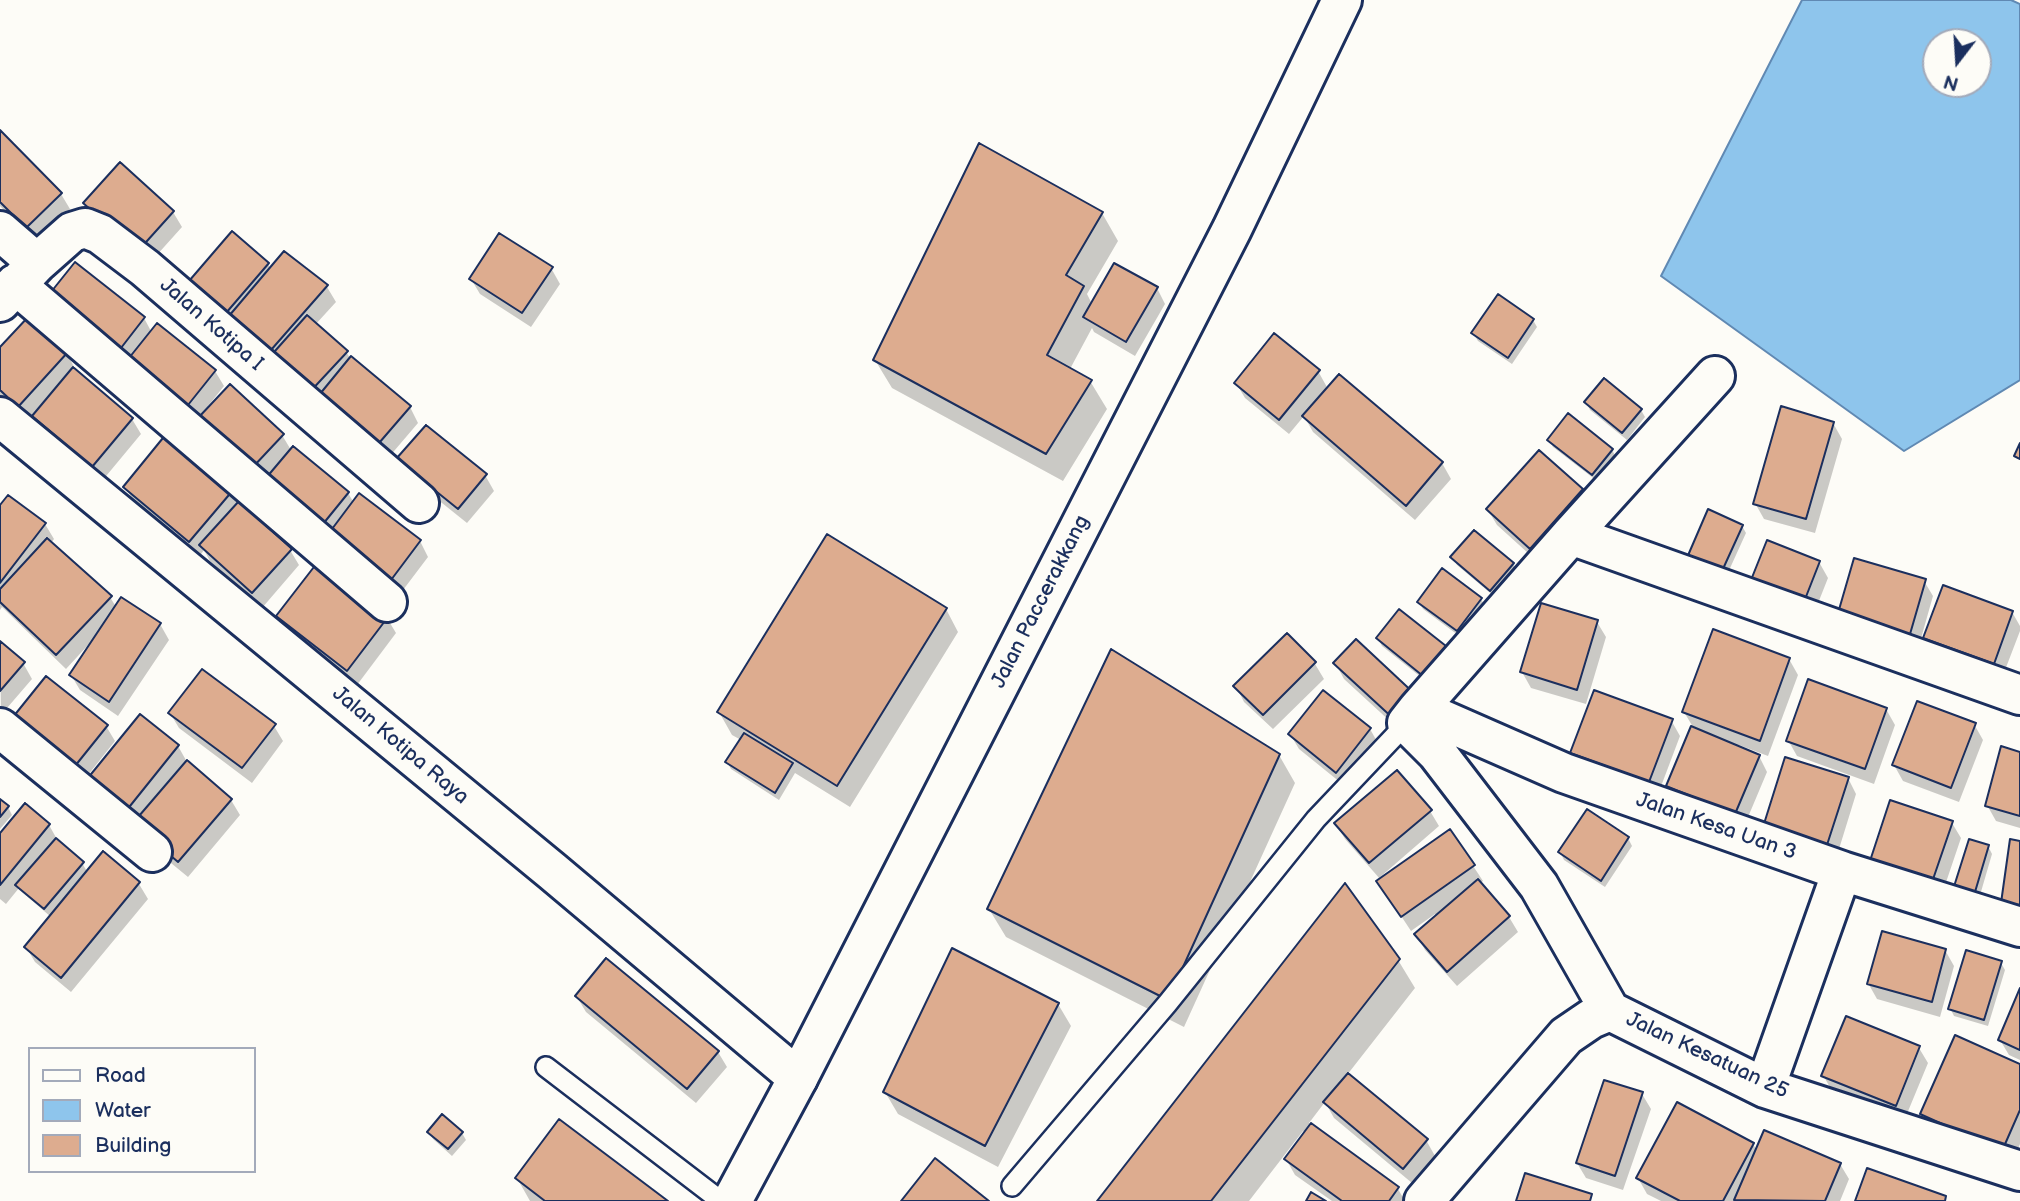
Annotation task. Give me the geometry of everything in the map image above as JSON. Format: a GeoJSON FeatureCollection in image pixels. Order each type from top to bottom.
{"type":"FeatureCollection","features":[{"type":"Feature","properties":{"kind":"street","name":"Jalan Paccerakkang"},"geometry":{"type":"LineString","coordinates":[[732,1201],[1232,229],[1342,0]]}},
{"type":"Feature","properties":{"kind":"street","name":"Jalan Kotipa I"},"geometry":{"type":"LineString","coordinates":[[17,283],[72,232],[85,228],[100,234],[145,268],[419,503]]}},
{"type":"Feature","properties":{"kind":"street"},"geometry":{"type":"LineString","coordinates":[[0,231],[17,283],[387,602]]}},
{"type":"Feature","properties":{"kind":"street"},"geometry":{"type":"LineString","coordinates":[[1610,1011],[1539,886],[1437,753],[1413,716],[1715,376]]}},
{"type":"Feature","properties":{"kind":"street","name":"Jalan Kotipa Raya"},"geometry":{"type":"LineString","coordinates":[[0,417],[798,1077]]}},
{"type":"Feature","properties":{"kind":"street"},"geometry":{"type":"LineString","coordinates":[[1571,535],[2020,695]]}},
{"type":"Feature","properties":{"kind":"street","name":"Jalan Kesa Uan 3"},"geometry":{"type":"LineString","coordinates":[[1413,716],[1564,773],[1842,871],[2020,928]]}},
{"type":"Feature","properties":{"kind":"street"},"geometry":{"type":"LineString","coordinates":[[0,728],[152,852]]}},
{"type":"Feature","properties":{"kind":"street"},"geometry":{"type":"LineString","coordinates":[[1765,1088],[1842,871]]}},
{"type":"Feature","properties":{"kind":"street","name":"Jalan Kesatuan 25"},"geometry":{"type":"LineString","coordinates":[[1424,1201],[1566,1036],[1591,1019],[1610,1011],[1765,1088],[2020,1171]]}},
{"type":"Feature","properties":{"kind":"lane"},"geometry":{"type":"LineString","coordinates":[[1012,1186],[1167,1004],[1316,819],[1413,716]]}},
{"type":"Feature","properties":{"kind":"lane"},"geometry":{"type":"LineString","coordinates":[[546,1067],[721,1201]]}},
{"type":"Feature","properties":{"kind":"water"},"geometry":{"type":"Polygon","coordinates":[[[1802,0],[2011,0],[2020,4],[2020,380],[1904,451],[1661,276],[1802,0]]]}},
{"type":"Feature","properties":{"kind":"building"},"geometry":{"type":"Polygon","coordinates":[[[0,130],[62,193],[26,228],[0,202],[0,130]]]}},
{"type":"Feature","properties":{"kind":"building"},"geometry":{"type":"Polygon","coordinates":[[[979,143],[1103,212],[1066,275],[1084,286],[1047,355],[1092,380],[1046,454],[873,360],[979,143]]]}},
{"type":"Feature","properties":{"kind":"building"},"geometry":{"type":"Polygon","coordinates":[[[120,162],[174,211],[138,251],[83,203],[120,162]]]}},
{"type":"Feature","properties":{"kind":"building"},"geometry":{"type":"Polygon","coordinates":[[[232,231],[269,263],[220,320],[183,288],[232,231]]]}},
{"type":"Feature","properties":{"kind":"building"},"geometry":{"type":"Polygon","coordinates":[[[499,233],[553,267],[522,313],[469,279],[499,233]]]}},
{"type":"Feature","properties":{"kind":"building"},"geometry":{"type":"Polygon","coordinates":[[[284,251],[328,285],[264,358],[223,323],[284,251]]]}},
{"type":"Feature","properties":{"kind":"building"},"geometry":{"type":"Polygon","coordinates":[[[75,262],[145,317],[114,357],[43,302],[75,262]]]}},
{"type":"Feature","properties":{"kind":"building"},"geometry":{"type":"Polygon","coordinates":[[[1114,263],[1158,287],[1126,342],[1083,317],[1114,263]]]}},
{"type":"Feature","properties":{"kind":"building"},"geometry":{"type":"Polygon","coordinates":[[[1498,294],[1534,319],[1508,358],[1471,333],[1498,294]]]}},
{"type":"Feature","properties":{"kind":"building"},"geometry":{"type":"Polygon","coordinates":[[[307,315],[348,351],[307,395],[267,360],[307,315]]]}},
{"type":"Feature","properties":{"kind":"building"},"geometry":{"type":"Polygon","coordinates":[[[29,316],[68,352],[18,407],[0,390],[0,347],[29,316]]]}},
{"type":"Feature","properties":{"kind":"building"},"geometry":{"type":"Polygon","coordinates":[[[157,323],[216,370],[184,410],[125,363],[157,323]]]}},
{"type":"Feature","properties":{"kind":"building"},"geometry":{"type":"Polygon","coordinates":[[[1274,333],[1320,370],[1279,420],[1234,383],[1274,333]]]}},
{"type":"Feature","properties":{"kind":"building"},"geometry":{"type":"Polygon","coordinates":[[[351,356],[411,406],[373,450],[315,400],[351,356]]]}},
{"type":"Feature","properties":{"kind":"building"},"geometry":{"type":"Polygon","coordinates":[[[73,367],[133,418],[92,467],[32,416],[73,367]]]}},
{"type":"Feature","properties":{"kind":"building"},"geometry":{"type":"Polygon","coordinates":[[[1339,374],[1443,462],[1406,506],[1302,416],[1339,374]]]}},
{"type":"Feature","properties":{"kind":"building"},"geometry":{"type":"Polygon","coordinates":[[[1604,378],[1642,409],[1622,433],[1584,402],[1604,378]]]}},
{"type":"Feature","properties":{"kind":"building"},"geometry":{"type":"Polygon","coordinates":[[[230,384],[284,434],[252,468],[198,418],[230,384]]]}},
{"type":"Feature","properties":{"kind":"building"},"geometry":{"type":"Polygon","coordinates":[[[1781,406],[1834,422],[1806,519],[1753,504],[1781,406]]]}},
{"type":"Feature","properties":{"kind":"building"},"geometry":{"type":"Polygon","coordinates":[[[1568,413],[1613,449],[1592,475],[1547,440],[1568,413]]]}},
{"type":"Feature","properties":{"kind":"building"},"geometry":{"type":"Polygon","coordinates":[[[426,425],[487,474],[458,509],[396,459],[426,425]]]}},
{"type":"Feature","properties":{"kind":"building"},"geometry":{"type":"Polygon","coordinates":[[[167,433],[234,489],[189,542],[123,487],[167,433]]]}},
{"type":"Feature","properties":{"kind":"building"},"geometry":{"type":"Polygon","coordinates":[[[2020,443],[2020,459],[2014,456],[2020,443]]]}},
{"type":"Feature","properties":{"kind":"building"},"geometry":{"type":"Polygon","coordinates":[[[293,446],[349,492],[323,524],[266,478],[293,446]]]}},
{"type":"Feature","properties":{"kind":"building"},"geometry":{"type":"Polygon","coordinates":[[[1539,450],[1583,489],[1530,549],[1486,509],[1539,450]]]}},
{"type":"Feature","properties":{"kind":"building"},"geometry":{"type":"Polygon","coordinates":[[[359,493],[421,540],[391,580],[329,533],[359,493]]]}},
{"type":"Feature","properties":{"kind":"building"},"geometry":{"type":"Polygon","coordinates":[[[8,495],[46,523],[0,583],[0,505],[8,495]]]}},
{"type":"Feature","properties":{"kind":"building"},"geometry":{"type":"Polygon","coordinates":[[[239,501],[292,549],[252,593],[199,545],[239,501]]]}},
{"type":"Feature","properties":{"kind":"building"},"geometry":{"type":"Polygon","coordinates":[[[1708,509],[1743,525],[1717,582],[1683,567],[1708,509]]]}},
{"type":"Feature","properties":{"kind":"building"},"geometry":{"type":"Polygon","coordinates":[[[1474,530],[1514,563],[1490,591],[1450,557],[1474,530]]]}},
{"type":"Feature","properties":{"kind":"building"},"geometry":{"type":"Polygon","coordinates":[[[827,534],[947,608],[837,786],[717,712],[827,534]]]}},
{"type":"Feature","properties":{"kind":"building"},"geometry":{"type":"Polygon","coordinates":[[[47,538],[112,596],[56,655],[0,602],[0,589],[47,538]]]}},
{"type":"Feature","properties":{"kind":"building"},"geometry":{"type":"Polygon","coordinates":[[[1767,540],[1820,561],[1800,612],[1747,590],[1767,540]]]}},
{"type":"Feature","properties":{"kind":"building"},"geometry":{"type":"Polygon","coordinates":[[[1854,558],[1926,579],[1908,641],[1836,620],[1854,558]]]}},
{"type":"Feature","properties":{"kind":"building"},"geometry":{"type":"Polygon","coordinates":[[[317,563],[388,617],[347,671],[276,616],[317,563]]]}},
{"type":"Feature","properties":{"kind":"building"},"geometry":{"type":"Polygon","coordinates":[[[1442,568],[1482,598],[1457,631],[1417,602],[1442,568]]]}},
{"type":"Feature","properties":{"kind":"building"},"geometry":{"type":"Polygon","coordinates":[[[1943,585],[2013,611],[1994,664],[1923,638],[1943,585]]]}},
{"type":"Feature","properties":{"kind":"building"},"geometry":{"type":"Polygon","coordinates":[[[121,597],[161,623],[109,702],[69,675],[121,597]]]}},
{"type":"Feature","properties":{"kind":"building"},"geometry":{"type":"Polygon","coordinates":[[[1541,603],[1598,620],[1577,690],[1520,672],[1541,603]]]}},
{"type":"Feature","properties":{"kind":"building"},"geometry":{"type":"Polygon","coordinates":[[[1399,609],[1446,646],[1423,676],[1376,638],[1399,609]]]}},
{"type":"Feature","properties":{"kind":"building"},"geometry":{"type":"Polygon","coordinates":[[[1713,629],[1790,658],[1760,741],[1682,712],[1713,629]]]}},
{"type":"Feature","properties":{"kind":"building"},"geometry":{"type":"Polygon","coordinates":[[[1287,633],[1316,662],[1263,715],[1233,686],[1287,633]]]}},
{"type":"Feature","properties":{"kind":"building"},"geometry":{"type":"Polygon","coordinates":[[[1356,639],[1418,697],[1396,721],[1333,663],[1356,639]]]}},
{"type":"Feature","properties":{"kind":"building"},"geometry":{"type":"Polygon","coordinates":[[[0,641],[25,662],[0,691],[0,641]]]}},
{"type":"Feature","properties":{"kind":"building"},"geometry":{"type":"Polygon","coordinates":[[[1111,649],[1280,754],[1168,1000],[987,909],[1111,649]]]}},
{"type":"Feature","properties":{"kind":"building"},"geometry":{"type":"Polygon","coordinates":[[[202,669],[276,724],[242,768],[168,713],[202,669]]]}},
{"type":"Feature","properties":{"kind":"building"},"geometry":{"type":"Polygon","coordinates":[[[46,676],[108,725],[71,771],[9,722],[46,676]]]}},
{"type":"Feature","properties":{"kind":"building"},"geometry":{"type":"Polygon","coordinates":[[[1808,679],[1887,708],[1865,769],[1786,741],[1808,679]]]}},
{"type":"Feature","properties":{"kind":"building"},"geometry":{"type":"Polygon","coordinates":[[[1323,690],[1371,728],[1336,773],[1288,734],[1323,690]]]}},
{"type":"Feature","properties":{"kind":"building"},"geometry":{"type":"Polygon","coordinates":[[[1594,690],[1673,719],[1649,782],[1570,753],[1594,690]]]}},
{"type":"Feature","properties":{"kind":"building"},"geometry":{"type":"Polygon","coordinates":[[[1917,701],[1976,723],[1951,788],[1892,765],[1917,701]]]}},
{"type":"Feature","properties":{"kind":"building"},"geometry":{"type":"Polygon","coordinates":[[[140,714],[179,745],[122,816],[83,784],[140,714]]]}},
{"type":"Feature","properties":{"kind":"building"},"geometry":{"type":"Polygon","coordinates":[[[1691,726],[1760,755],[1735,814],[1666,786],[1691,726]]]}},
{"type":"Feature","properties":{"kind":"building"},"geometry":{"type":"Polygon","coordinates":[[[744,733],[793,763],[775,793],[725,762],[744,733]]]}},
{"type":"Feature","properties":{"kind":"building"},"geometry":{"type":"Polygon","coordinates":[[[2001,746],[2020,752],[2020,816],[1985,806],[2001,746]]]}},
{"type":"Feature","properties":{"kind":"building"},"geometry":{"type":"Polygon","coordinates":[[[1785,757],[1849,777],[1826,848],[1763,827],[1785,757]]]}},
{"type":"Feature","properties":{"kind":"building"},"geometry":{"type":"Polygon","coordinates":[[[187,760],[232,799],[178,862],[133,823],[187,760]]]}},
{"type":"Feature","properties":{"kind":"building"},"geometry":{"type":"Polygon","coordinates":[[[1397,770],[1432,810],[1369,863],[1334,823],[1397,770]]]}},
{"type":"Feature","properties":{"kind":"building"},"geometry":{"type":"Polygon","coordinates":[[[0,799],[9,806],[0,817],[0,799]]]}},
{"type":"Feature","properties":{"kind":"building"},"geometry":{"type":"Polygon","coordinates":[[[1890,800],[1953,821],[1930,888],[1868,867],[1890,800]]]}},
{"type":"Feature","properties":{"kind":"building"},"geometry":{"type":"Polygon","coordinates":[[[25,803],[50,824],[0,885],[0,833],[25,803]]]}},
{"type":"Feature","properties":{"kind":"building"},"geometry":{"type":"Polygon","coordinates":[[[1587,809],[1629,837],[1601,881],[1558,852],[1587,809]]]}},
{"type":"Feature","properties":{"kind":"building"},"geometry":{"type":"Polygon","coordinates":[[[1450,829],[1475,865],[1401,917],[1376,881],[1450,829]]]}},
{"type":"Feature","properties":{"kind":"building"},"geometry":{"type":"Polygon","coordinates":[[[56,838],[84,862],[44,909],[15,885],[56,838]]]}},
{"type":"Feature","properties":{"kind":"building"},"geometry":{"type":"Polygon","coordinates":[[[1969,839],[1989,845],[1972,902],[1951,896],[1969,839]]]}},
{"type":"Feature","properties":{"kind":"building"},"geometry":{"type":"Polygon","coordinates":[[[2010,839],[2020,841],[2020,905],[2001,903],[2010,839]]]}},
{"type":"Feature","properties":{"kind":"building"},"geometry":{"type":"Polygon","coordinates":[[[103,851],[140,882],[61,978],[24,947],[103,851]]]}},
{"type":"Feature","properties":{"kind":"building"},"geometry":{"type":"Polygon","coordinates":[[[1478,879],[1510,916],[1447,972],[1414,934],[1478,879]]]}},
{"type":"Feature","properties":{"kind":"building"},"geometry":{"type":"Polygon","coordinates":[[[1345,883],[1400,959],[1211,1201],[1097,1201],[1345,883]]]}},
{"type":"Feature","properties":{"kind":"building"},"geometry":{"type":"Polygon","coordinates":[[[1882,931],[1946,949],[1932,1002],[1867,984],[1882,931]]]}},
{"type":"Feature","properties":{"kind":"building"},"geometry":{"type":"Polygon","coordinates":[[[952,948],[1059,1003],[985,1146],[883,1092],[952,948]]]}},
{"type":"Feature","properties":{"kind":"building"},"geometry":{"type":"Polygon","coordinates":[[[1966,950],[2002,961],[1984,1020],[1948,1009],[1966,950]]]}},
{"type":"Feature","properties":{"kind":"building"},"geometry":{"type":"Polygon","coordinates":[[[606,958],[719,1051],[687,1089],[575,996],[606,958]]]}},
{"type":"Feature","properties":{"kind":"building"},"geometry":{"type":"Polygon","coordinates":[[[2020,988],[2020,1050],[1998,1040],[2020,988]]]}},
{"type":"Feature","properties":{"kind":"building"},"geometry":{"type":"Polygon","coordinates":[[[1846,1016],[1920,1046],[1896,1106],[1821,1076],[1846,1016]]]}},
{"type":"Feature","properties":{"kind":"building"},"geometry":{"type":"Polygon","coordinates":[[[1955,1035],[2020,1064],[2020,1110],[2002,1151],[1920,1114],[1955,1035]]]}},
{"type":"Feature","properties":{"kind":"building"},"geometry":{"type":"Polygon","coordinates":[[[1348,1073],[1428,1139],[1403,1169],[1323,1102],[1348,1073]]]}},
{"type":"Feature","properties":{"kind":"building"},"geometry":{"type":"Polygon","coordinates":[[[1604,1080],[1643,1092],[1615,1176],[1576,1163],[1604,1080]]]}},
{"type":"Feature","properties":{"kind":"building"},"geometry":{"type":"Polygon","coordinates":[[[1677,1102],[1754,1143],[1723,1201],[1680,1201],[1636,1178],[1677,1102]]]}},
{"type":"Feature","properties":{"kind":"building"},"geometry":{"type":"Polygon","coordinates":[[[442,1114],[463,1132],[448,1149],[427,1132],[442,1114]]]}},
{"type":"Feature","properties":{"kind":"building"},"geometry":{"type":"Polygon","coordinates":[[[559,1119],[668,1201],[545,1201],[515,1178],[559,1119]]]}},
{"type":"Feature","properties":{"kind":"building"},"geometry":{"type":"Polygon","coordinates":[[[1311,1123],[1399,1187],[1389,1201],[1342,1201],[1284,1159],[1311,1123]]]}},
{"type":"Feature","properties":{"kind":"building"},"geometry":{"type":"Polygon","coordinates":[[[1764,1130],[1841,1163],[1825,1201],[1734,1200],[1764,1130]]]}},
{"type":"Feature","properties":{"kind":"building"},"geometry":{"type":"Polygon","coordinates":[[[935,1158],[989,1201],[901,1201],[935,1158]]]}},
{"type":"Feature","properties":{"kind":"building"},"geometry":{"type":"Polygon","coordinates":[[[1867,1168],[1946,1196],[1945,1201],[1855,1201],[1867,1168]]]}},
{"type":"Feature","properties":{"kind":"building"},"geometry":{"type":"Polygon","coordinates":[[[1525,1173],[1592,1194],[1590,1201],[1516,1201],[1525,1173]]]}},
{"type":"Feature","properties":{"kind":"building"},"geometry":{"type":"Polygon","coordinates":[[[1311,1192],[1326,1201],[1306,1201],[1311,1192]]]}}]}
